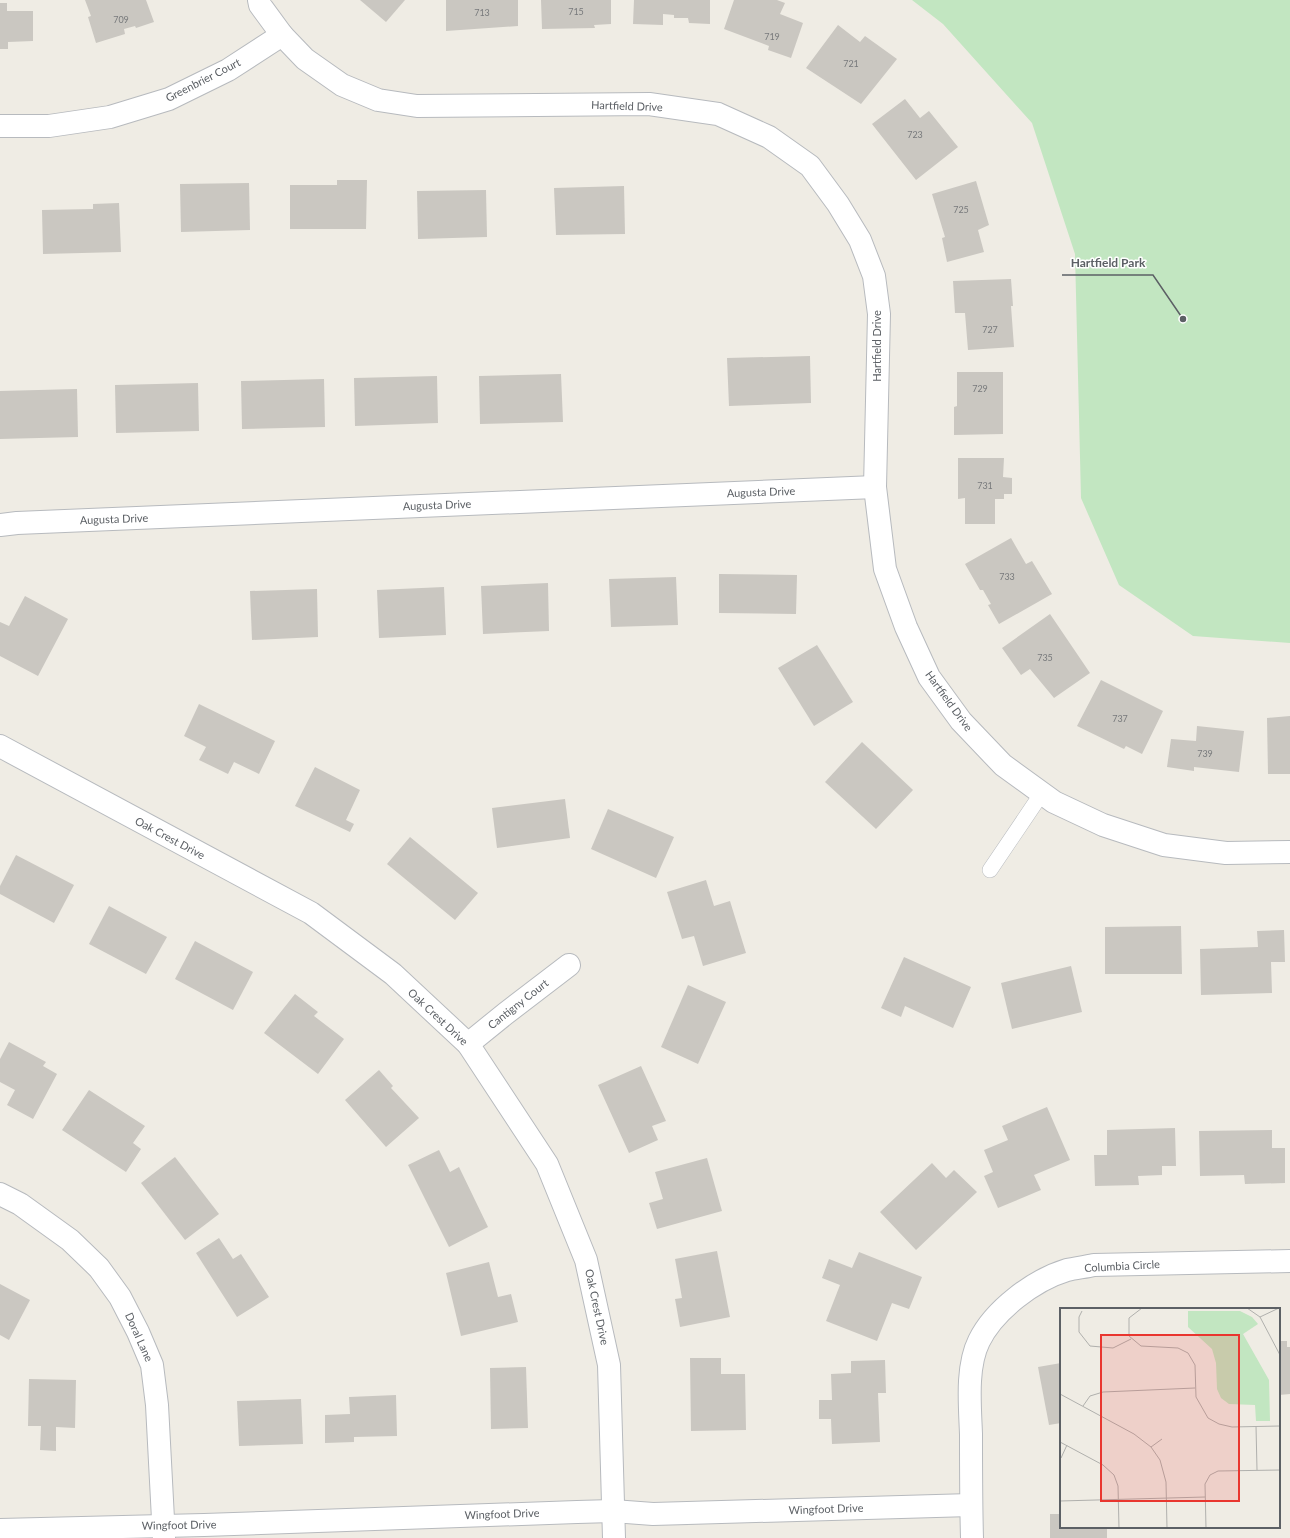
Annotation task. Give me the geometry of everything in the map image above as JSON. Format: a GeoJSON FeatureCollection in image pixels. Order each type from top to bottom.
{"type":"FeatureCollection","features":[{"type":"Feature","properties":{"kind":"street","name":"Hartfield Drive"},"geometry":{"type":"LineString","coordinates":[[259,0],[260,5],[282,35],[305,59],[342,85],[378,100],[417,106],[649,104],[718,114],[769,137],[810,166],[838,204],[860,240],[874,276],[879,314],[875,487],[885,570],[906,627],[929,677],[961,721],[1003,765],[1054,802],[1103,825],[1164,845],[1226,853],[1290,852]]}},
{"type":"Feature","properties":{"kind":"street","name":"Greenbrier Court"},"geometry":{"type":"LineString","coordinates":[[0,126],[49,126],[110,117],[169,100],[228,70],[282,35]]}},
{"type":"Feature","properties":{"kind":"street","name":"Augusta Drive"},"geometry":{"type":"LineString","coordinates":[[0,526],[17,523],[875,487]]}},
{"type":"Feature","properties":{"kind":"street","name":"Oak Crest Drive"},"geometry":{"type":"LineString","coordinates":[[0,746],[311,914],[394,974],[468,1044],[547,1164],[586,1260],[609,1365],[614,1538]]}},
{"type":"Feature","properties":{"kind":"street","name":"Cantigny Court"},"geometry":{"type":"LineString","coordinates":[[468,1044],[569,965]]}},
{"type":"Feature","properties":{"kind":"street","name":"Doral Lane"},"geometry":{"type":"LineString","coordinates":[[0,1194],[20,1204],[70,1240],[99,1268],[120,1297],[138,1332],[152,1365],[157,1405],[164,1532]]}},
{"type":"Feature","properties":{"kind":"street","name":"Columbia Circle"},"geometry":{"type":"LineString","coordinates":[[971,1504],[970,1387],[972,1361],[978,1342],[990,1323],[1013,1300],[1038,1283],[1066,1271],[1094,1265],[1290,1261]]}},
{"type":"Feature","properties":{"kind":"street","name":"Wingfoot Drive"},"geometry":{"type":"LineString","coordinates":[[0,1530],[164,1532],[613,1511],[653,1514],[971,1504]]}},
{"type":"Feature","properties":{"kind":"street"},"geometry":{"type":"LineString","coordinates":[[971,1504],[972,1538]]}},
{"type":"Feature","properties":{"kind":"lane"},"geometry":{"type":"LineString","coordinates":[[990,870],[1042,793]]}},
{"type":"Feature","properties":{"kind":"green space"},"geometry":{"type":"Polygon","coordinates":[[[912,0],[1290,0],[1290,643],[1193,636],[1119,585],[1081,498],[1075,254],[1032,123],[943,24],[912,0]]]}},
{"type":"Feature","properties":{"kind":"building"},"geometry":{"type":"Polygon","coordinates":[[[85,0],[146,0],[154,22],[136,28],[135,26],[124,29],[125,34],[96,43],[88,17],[91,16],[85,0]]]}},
{"type":"Feature","properties":{"kind":"building"},"geometry":{"type":"Polygon","coordinates":[[[360,0],[405,0],[386,22],[360,0]]]}},
{"type":"Feature","properties":{"kind":"building"},"geometry":{"type":"Polygon","coordinates":[[[446,0],[518,0],[518,26],[446,31],[446,0]]]}},
{"type":"Feature","properties":{"kind":"building"},"geometry":{"type":"Polygon","coordinates":[[[541,0],[611,0],[611,24],[594,25],[595,28],[542,29],[541,0]]]}},
{"type":"Feature","properties":{"kind":"building"},"geometry":{"type":"Polygon","coordinates":[[[634,0],[710,0],[710,24],[689,23],[688,18],[674,18],[674,15],[663,14],[663,25],[633,24],[634,0]]]}},
{"type":"Feature","properties":{"kind":"building"},"geometry":{"type":"Polygon","coordinates":[[[734,0],[777,0],[785,3],[780,14],[803,23],[791,58],[768,50],[769,46],[724,29],[734,0]]]}},
{"type":"Feature","properties":{"kind":"building"},"geometry":{"type":"Polygon","coordinates":[[[0,3],[7,3],[7,11],[33,11],[33,41],[8,42],[8,49],[0,49],[0,3]]]}},
{"type":"Feature","properties":{"kind":"building"},"geometry":{"type":"Polygon","coordinates":[[[838,25],[860,42],[865,36],[897,59],[861,104],[806,68],[838,25]]]}},
{"type":"Feature","properties":{"kind":"building"},"geometry":{"type":"Polygon","coordinates":[[[905,99],[920,118],[929,111],[958,147],[916,180],[872,124],[905,99]]]}},
{"type":"Feature","properties":{"kind":"building"},"geometry":{"type":"Polygon","coordinates":[[[337,180],[367,180],[366,229],[290,229],[290,185],[337,185],[337,180]]]}},
{"type":"Feature","properties":{"kind":"building"},"geometry":{"type":"Polygon","coordinates":[[[976,181],[989,225],[978,230],[984,252],[947,262],[942,238],[945,237],[932,194],[976,181]]]}},
{"type":"Feature","properties":{"kind":"building"},"geometry":{"type":"Polygon","coordinates":[[[249,183],[250,230],[181,232],[180,184],[249,183]]]}},
{"type":"Feature","properties":{"kind":"building"},"geometry":{"type":"Polygon","coordinates":[[[624,186],[625,234],[556,235],[554,188],[624,186]]]}},
{"type":"Feature","properties":{"kind":"building"},"geometry":{"type":"Polygon","coordinates":[[[486,190],[487,237],[418,239],[417,191],[486,190]]]}},
{"type":"Feature","properties":{"kind":"building"},"geometry":{"type":"Polygon","coordinates":[[[119,203],[121,252],[43,254],[42,210],[93,209],[93,204],[119,203]]]}},
{"type":"Feature","properties":{"kind":"building"},"geometry":{"type":"Polygon","coordinates":[[[1011,279],[1014,347],[968,350],[965,313],[955,313],[953,281],[1011,279]]]}},
{"type":"Feature","properties":{"kind":"building"},"geometry":{"type":"Polygon","coordinates":[[[810,356],[811,403],[729,406],[727,358],[810,356]]]}},
{"type":"Feature","properties":{"kind":"building"},"geometry":{"type":"Polygon","coordinates":[[[957,372],[1003,372],[1003,434],[954,435],[954,407],[957,406],[957,372]]]}},
{"type":"Feature","properties":{"kind":"building"},"geometry":{"type":"Polygon","coordinates":[[[561,374],[563,422],[480,424],[479,376],[561,374]]]}},
{"type":"Feature","properties":{"kind":"building"},"geometry":{"type":"Polygon","coordinates":[[[437,376],[438,423],[355,426],[354,378],[437,376]]]}},
{"type":"Feature","properties":{"kind":"building"},"geometry":{"type":"Polygon","coordinates":[[[324,379],[325,427],[242,429],[241,381],[324,379]]]}},
{"type":"Feature","properties":{"kind":"building"},"geometry":{"type":"Polygon","coordinates":[[[198,383],[199,431],[116,433],[115,385],[198,383]]]}},
{"type":"Feature","properties":{"kind":"building"},"geometry":{"type":"Polygon","coordinates":[[[77,389],[78,437],[0,439],[0,391],[77,389]]]}},
{"type":"Feature","properties":{"kind":"building"},"geometry":{"type":"Polygon","coordinates":[[[958,458],[1004,458],[1003,477],[1012,478],[1012,494],[1004,494],[1004,499],[995,499],[995,524],[965,524],[965,498],[958,499],[958,458]]]}},
{"type":"Feature","properties":{"kind":"building"},"geometry":{"type":"Polygon","coordinates":[[[1011,538],[1026,564],[1032,561],[1052,594],[999,624],[988,605],[991,604],[983,590],[980,590],[965,564],[1011,538]]]}},
{"type":"Feature","properties":{"kind":"building"},"geometry":{"type":"Polygon","coordinates":[[[719,574],[797,575],[796,614],[719,613],[719,574]]]}},
{"type":"Feature","properties":{"kind":"building"},"geometry":{"type":"Polygon","coordinates":[[[676,577],[678,625],[611,627],[609,579],[676,577]]]}},
{"type":"Feature","properties":{"kind":"building"},"geometry":{"type":"Polygon","coordinates":[[[548,583],[549,631],[483,634],[481,586],[548,583]]]}},
{"type":"Feature","properties":{"kind":"building"},"geometry":{"type":"Polygon","coordinates":[[[444,587],[446,635],[379,638],[377,590],[444,587]]]}},
{"type":"Feature","properties":{"kind":"building"},"geometry":{"type":"Polygon","coordinates":[[[317,589],[318,637],[252,640],[250,591],[317,589]]]}},
{"type":"Feature","properties":{"kind":"building"},"geometry":{"type":"Polygon","coordinates":[[[25,596],[68,619],[38,676],[0,656],[0,622],[9,626],[25,596]]]}},
{"type":"Feature","properties":{"kind":"building"},"geometry":{"type":"Polygon","coordinates":[[[1050,614],[1090,673],[1054,698],[1030,669],[1021,675],[1002,648],[1050,614]]]}},
{"type":"Feature","properties":{"kind":"building"},"geometry":{"type":"Polygon","coordinates":[[[817,645],[853,702],[814,726],[778,668],[817,645]]]}},
{"type":"Feature","properties":{"kind":"building"},"geometry":{"type":"Polygon","coordinates":[[[1101,680],[1163,711],[1142,754],[1126,746],[1124,749],[1077,726],[1101,680]]]}},
{"type":"Feature","properties":{"kind":"building"},"geometry":{"type":"Polygon","coordinates":[[[199,704],[275,741],[259,774],[234,762],[228,774],[199,760],[206,747],[184,736],[199,704]]]}},
{"type":"Feature","properties":{"kind":"building"},"geometry":{"type":"Polygon","coordinates":[[[1290,716],[1290,774],[1268,774],[1267,718],[1290,716]]]}},
{"type":"Feature","properties":{"kind":"building"},"geometry":{"type":"Polygon","coordinates":[[[1197,726],[1244,731],[1239,772],[1194,767],[1194,771],[1167,767],[1171,739],[1196,741],[1197,726]]]}},
{"type":"Feature","properties":{"kind":"building"},"geometry":{"type":"Polygon","coordinates":[[[862,742],[913,790],[876,829],[825,782],[862,742]]]}},
{"type":"Feature","properties":{"kind":"building"},"geometry":{"type":"Polygon","coordinates":[[[315,767],[360,790],[346,820],[354,824],[350,832],[295,806],[315,767]]]}},
{"type":"Feature","properties":{"kind":"building"},"geometry":{"type":"Polygon","coordinates":[[[565,799],[570,838],[497,848],[492,808],[565,799]]]}},
{"type":"Feature","properties":{"kind":"building"},"geometry":{"type":"Polygon","coordinates":[[[608,809],[674,837],[656,878],[591,849],[608,809]]]}},
{"type":"Feature","properties":{"kind":"building"},"geometry":{"type":"Polygon","coordinates":[[[410,837],[478,893],[455,920],[387,864],[410,837]]]}},
{"type":"Feature","properties":{"kind":"building"},"geometry":{"type":"Polygon","coordinates":[[[16,855],[74,885],[54,923],[0,894],[0,886],[16,855]]]}},
{"type":"Feature","properties":{"kind":"building"},"geometry":{"type":"Polygon","coordinates":[[[706,880],[714,906],[730,901],[746,953],[703,966],[694,936],[682,939],[667,892],[706,880]]]}},
{"type":"Feature","properties":{"kind":"building"},"geometry":{"type":"Polygon","coordinates":[[[109,906],[167,937],[146,974],[89,944],[109,906]]]}},
{"type":"Feature","properties":{"kind":"building"},"geometry":{"type":"Polygon","coordinates":[[[1181,926],[1182,974],[1105,974],[1105,927],[1181,926]]]}},
{"type":"Feature","properties":{"kind":"building"},"geometry":{"type":"Polygon","coordinates":[[[1284,930],[1285,962],[1271,962],[1272,993],[1201,995],[1200,949],[1258,947],[1257,931],[1284,930]]]}},
{"type":"Feature","properties":{"kind":"building"},"geometry":{"type":"Polygon","coordinates":[[[195,941],[253,972],[233,1010],[175,979],[195,941]]]}},
{"type":"Feature","properties":{"kind":"building"},"geometry":{"type":"Polygon","coordinates":[[[904,957],[971,987],[953,1028],[905,1006],[901,1017],[881,1008],[904,957]]]}},
{"type":"Feature","properties":{"kind":"building"},"geometry":{"type":"Polygon","coordinates":[[[1071,966],[1082,1012],[1012,1029],[1001,983],[1071,966]]]}},
{"type":"Feature","properties":{"kind":"building"},"geometry":{"type":"Polygon","coordinates":[[[688,985],[726,1002],[698,1064],[661,1047],[688,985]]]}},
{"type":"Feature","properties":{"kind":"building"},"geometry":{"type":"Polygon","coordinates":[[[295,994],[318,1012],[314,1016],[344,1039],[318,1074],[264,1033],[295,994]]]}},
{"type":"Feature","properties":{"kind":"building"},"geometry":{"type":"Polygon","coordinates":[[[9,1042],[46,1062],[43,1066],[57,1074],[33,1119],[7,1105],[15,1090],[0,1082],[0,1059],[9,1042]]]}},
{"type":"Feature","properties":{"kind":"building"},"geometry":{"type":"Polygon","coordinates":[[[641,1066],[666,1121],[652,1126],[658,1140],[629,1153],[598,1085],[641,1066]]]}},
{"type":"Feature","properties":{"kind":"building"},"geometry":{"type":"Polygon","coordinates":[[[379,1070],[393,1086],[391,1088],[419,1118],[386,1147],[345,1100],[379,1070]]]}},
{"type":"Feature","properties":{"kind":"building"},"geometry":{"type":"Polygon","coordinates":[[[89,1090],[145,1126],[133,1143],[141,1149],[126,1172],[62,1130],[89,1090]]]}},
{"type":"Feature","properties":{"kind":"building"},"geometry":{"type":"Polygon","coordinates":[[[1047,1107],[1070,1160],[1034,1175],[1041,1190],[998,1208],[984,1176],[993,1172],[984,1150],[1008,1140],[1002,1126],[1047,1107]]]}},
{"type":"Feature","properties":{"kind":"building"},"geometry":{"type":"Polygon","coordinates":[[[1175,1128],[1176,1166],[1162,1166],[1162,1175],[1138,1176],[1139,1185],[1095,1186],[1094,1155],[1107,1155],[1107,1130],[1175,1128]]]}},
{"type":"Feature","properties":{"kind":"building"},"geometry":{"type":"Polygon","coordinates":[[[1272,1130],[1272,1148],[1285,1148],[1285,1183],[1245,1184],[1244,1175],[1200,1176],[1199,1131],[1272,1130]]]}},
{"type":"Feature","properties":{"kind":"building"},"geometry":{"type":"Polygon","coordinates":[[[439,1150],[450,1172],[459,1167],[488,1227],[449,1247],[408,1165],[439,1150]]]}},
{"type":"Feature","properties":{"kind":"building"},"geometry":{"type":"Polygon","coordinates":[[[175,1157],[219,1214],[185,1240],[141,1183],[175,1157]]]}},
{"type":"Feature","properties":{"kind":"building"},"geometry":{"type":"Polygon","coordinates":[[[707,1158],[722,1211],[657,1229],[649,1203],[663,1199],[655,1172],[707,1158]]]}},
{"type":"Feature","properties":{"kind":"building"},"geometry":{"type":"Polygon","coordinates":[[[932,1163],[946,1178],[954,1170],[977,1192],[916,1250],[880,1212],[932,1163]]]}},
{"type":"Feature","properties":{"kind":"building"},"geometry":{"type":"Polygon","coordinates":[[[219,1238],[233,1259],[241,1254],[269,1297],[237,1317],[196,1253],[219,1238]]]}},
{"type":"Feature","properties":{"kind":"building"},"geometry":{"type":"Polygon","coordinates":[[[717,1251],[730,1317],[680,1327],[675,1299],[682,1298],[675,1259],[717,1251]]]}},
{"type":"Feature","properties":{"kind":"building"},"geometry":{"type":"Polygon","coordinates":[[[859,1252],[922,1277],[909,1309],[892,1303],[877,1341],[826,1321],[840,1285],[822,1278],[829,1259],[852,1268],[859,1252]]]}},
{"type":"Feature","properties":{"kind":"building"},"geometry":{"type":"Polygon","coordinates":[[[489,1262],[498,1297],[511,1294],[518,1322],[461,1336],[446,1273],[489,1262]]]}},
{"type":"Feature","properties":{"kind":"building"},"geometry":{"type":"Polygon","coordinates":[[[0,1284],[30,1300],[9,1340],[0,1335],[0,1284]]]}},
{"type":"Feature","properties":{"kind":"building"},"geometry":{"type":"Polygon","coordinates":[[[1280,1341],[1287,1341],[1287,1347],[1290,1347],[1290,1394],[1280,1395],[1280,1341]]]}},
{"type":"Feature","properties":{"kind":"building"},"geometry":{"type":"Polygon","coordinates":[[[690,1358],[721,1358],[721,1374],[745,1374],[746,1430],[691,1431],[690,1358]]]}},
{"type":"Feature","properties":{"kind":"building"},"geometry":{"type":"Polygon","coordinates":[[[885,1360],[886,1393],[878,1393],[880,1442],[832,1444],[831,1419],[819,1419],[819,1400],[832,1400],[831,1374],[851,1373],[851,1361],[885,1360]]]}},
{"type":"Feature","properties":{"kind":"building"},"geometry":{"type":"Polygon","coordinates":[[[1060,1363],[1060,1423],[1049,1425],[1038,1367],[1060,1363]]]}},
{"type":"Feature","properties":{"kind":"building"},"geometry":{"type":"Polygon","coordinates":[[[526,1367],[528,1428],[491,1429],[490,1368],[526,1367]]]}},
{"type":"Feature","properties":{"kind":"building"},"geometry":{"type":"Polygon","coordinates":[[[29,1379],[76,1380],[75,1428],[56,1427],[56,1451],[40,1450],[41,1426],[28,1426],[29,1379]]]}},
{"type":"Feature","properties":{"kind":"building"},"geometry":{"type":"Polygon","coordinates":[[[396,1395],[397,1436],[354,1437],[354,1442],[325,1443],[325,1415],[350,1414],[349,1397],[396,1395]]]}},
{"type":"Feature","properties":{"kind":"building"},"geometry":{"type":"Polygon","coordinates":[[[301,1399],[303,1444],[239,1446],[237,1401],[301,1399]]]}},
{"type":"Feature","properties":{"kind":"building"},"geometry":{"type":"Polygon","coordinates":[[[1050,1514],[1060,1514],[1060,1528],[1107,1528],[1107,1538],[1050,1538],[1050,1514]]]}},
{"type":"Feature","properties":{"kind":"place","name":"Hartfield Park"},"geometry":{"type":"Point","coordinates":[1183,319]}}]}
